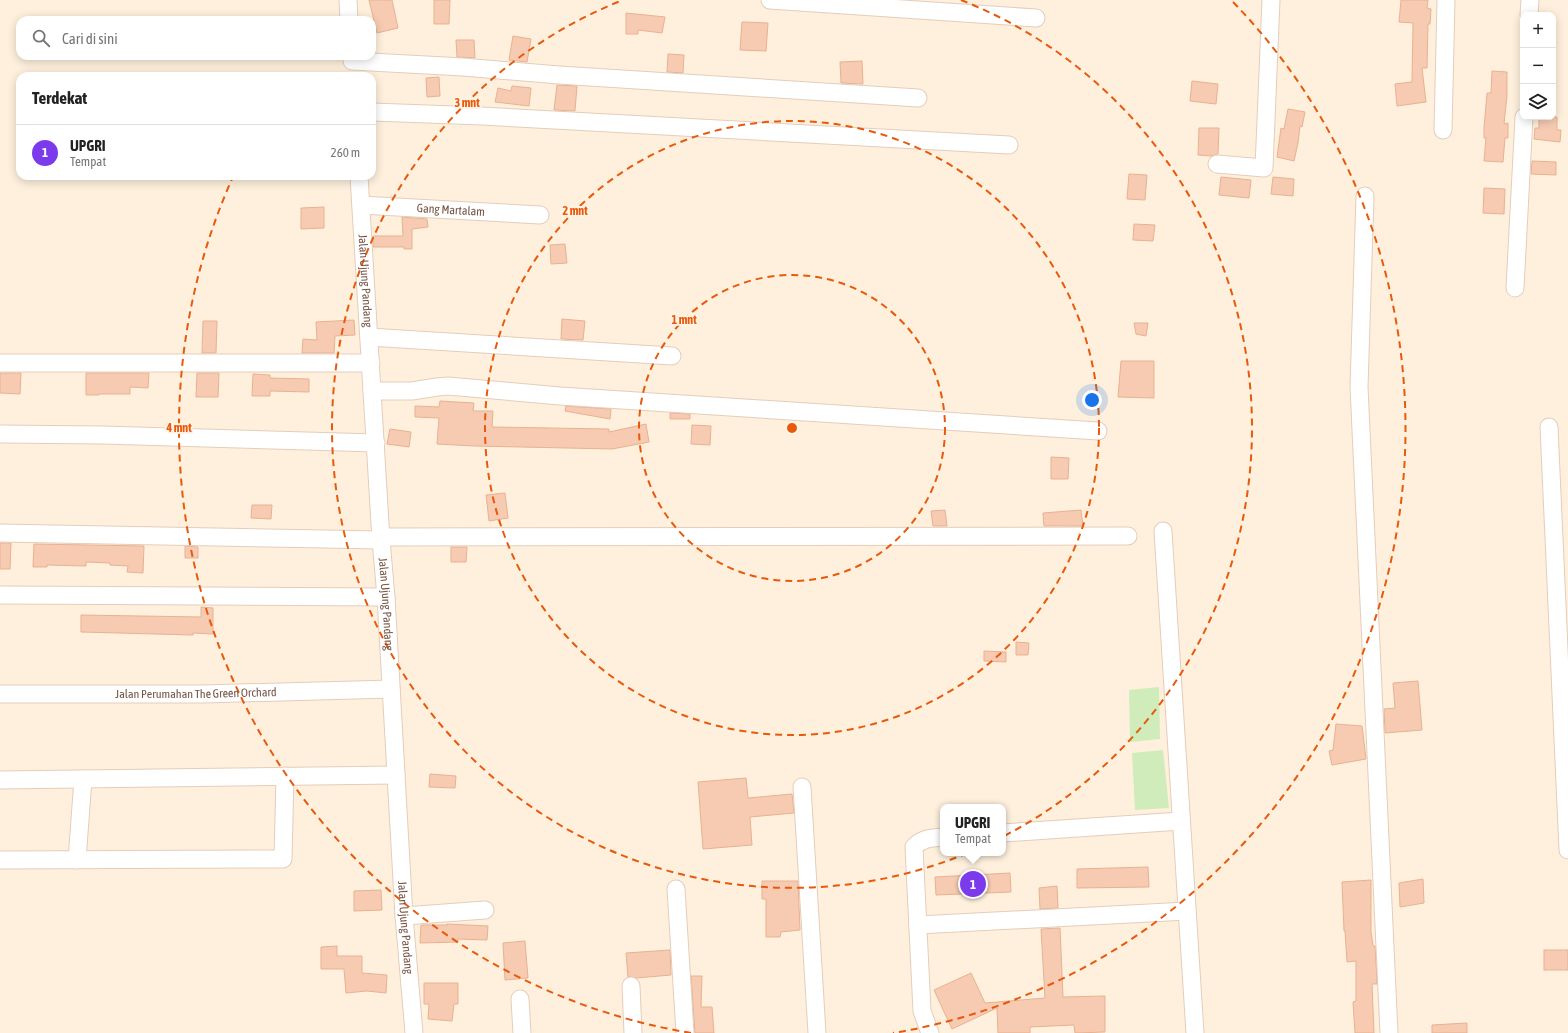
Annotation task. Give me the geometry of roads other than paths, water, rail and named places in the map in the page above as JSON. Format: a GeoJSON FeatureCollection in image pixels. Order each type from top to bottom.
{"type":"FeatureCollection","features":[{"type":"Feature","properties":{"kind":"street"},"geometry":{"type":"LineString","coordinates":[[348,0],[350,16]]}},
{"type":"Feature","properties":{"kind":"street"},"geometry":{"type":"LineString","coordinates":[[770,0],[1036,18]]}},
{"type":"Feature","properties":{"kind":"street"},"geometry":{"type":"LineString","coordinates":[[1217,164],[1264,168],[1271,0]]}},
{"type":"Feature","properties":{"kind":"street"},"geometry":{"type":"LineString","coordinates":[[1443,130],[1446,0]]}},
{"type":"Feature","properties":{"kind":"street"},"geometry":{"type":"LineString","coordinates":[[1529,12],[1530,0]]}},
{"type":"Feature","properties":{"kind":"street"},"geometry":{"type":"LineString","coordinates":[[352,64],[463,67],[559,75],[918,98]]}},
{"type":"Feature","properties":{"kind":"street"},"geometry":{"type":"LineString","coordinates":[[376,112],[482,116],[1009,145]]}},
{"type":"Feature","properties":{"kind":"street"},"geometry":{"type":"LineString","coordinates":[[1515,288],[1524,120]]}},
{"type":"Feature","properties":{"kind":"street","name":"Jalan Ujung Pandang"},"geometry":{"type":"LineString","coordinates":[[359,180],[381,538],[386,597],[404,916],[414,1033]]}},
{"type":"Feature","properties":{"kind":"street"},"geometry":{"type":"LineString","coordinates":[[1365,196],[1359,386],[1389,1033]]}},
{"type":"Feature","properties":{"kind":"street","name":"Gang Martalam"},"geometry":{"type":"LineString","coordinates":[[361,205],[540,215]]}},
{"type":"Feature","properties":{"kind":"street"},"geometry":{"type":"LineString","coordinates":[[369,337],[672,356]]}},
{"type":"Feature","properties":{"kind":"street"},"geometry":{"type":"LineString","coordinates":[[0,363],[371,363]]}},
{"type":"Feature","properties":{"kind":"street"},"geometry":{"type":"LineString","coordinates":[[372,391],[408,391],[448,386],[560,396],[1098,431]]}},
{"type":"Feature","properties":{"kind":"street"},"geometry":{"type":"LineString","coordinates":[[1549,427],[1568,850]]}},
{"type":"Feature","properties":{"kind":"street"},"geometry":{"type":"LineString","coordinates":[[0,434],[103,435],[376,443]]}},
{"type":"Feature","properties":{"kind":"street"},"geometry":{"type":"LineString","coordinates":[[1162,532],[1195,1033]]}},
{"type":"Feature","properties":{"kind":"street"},"geometry":{"type":"LineString","coordinates":[[0,533],[381,538],[1128,536]]}},
{"type":"Feature","properties":{"kind":"street"},"geometry":{"type":"LineString","coordinates":[[0,595],[386,597]]}},
{"type":"Feature","properties":{"kind":"street","name":"Jalan Perumahan The Green Orchard"},"geometry":{"type":"LineString","coordinates":[[0,694],[203,694],[391,690]]}},
{"type":"Feature","properties":{"kind":"street"},"geometry":{"type":"LineString","coordinates":[[0,780],[396,775]]}},
{"type":"Feature","properties":{"kind":"street"},"geometry":{"type":"LineString","coordinates":[[0,860],[283,859],[285,776]]}},
{"type":"Feature","properties":{"kind":"street"},"geometry":{"type":"LineString","coordinates":[[77,860],[83,779]]}},
{"type":"Feature","properties":{"kind":"street"},"geometry":{"type":"LineString","coordinates":[[802,787],[817,1033]]}},
{"type":"Feature","properties":{"kind":"street"},"geometry":{"type":"LineString","coordinates":[[1006,833],[1181,821]]}},
{"type":"Feature","properties":{"kind":"street"},"geometry":{"type":"LineString","coordinates":[[930,1033],[922,1011],[914,847],[919,842],[928,838],[940,837]]}},
{"type":"Feature","properties":{"kind":"street"},"geometry":{"type":"LineString","coordinates":[[676,889],[685,1033]]}},
{"type":"Feature","properties":{"kind":"street"},"geometry":{"type":"LineString","coordinates":[[404,916],[485,910]]}},
{"type":"Feature","properties":{"kind":"street"},"geometry":{"type":"LineString","coordinates":[[918,925],[1187,910]]}},
{"type":"Feature","properties":{"kind":"street"},"geometry":{"type":"LineString","coordinates":[[631,986],[633,1033]]}},
{"type":"Feature","properties":{"kind":"street"},"geometry":{"type":"LineString","coordinates":[[520,999],[522,1033]]}},
{"type":"Feature","properties":{"kind":"place","name":"UPGRI"},"geometry":{"type":"Point","coordinates":[973,884]}}]}
